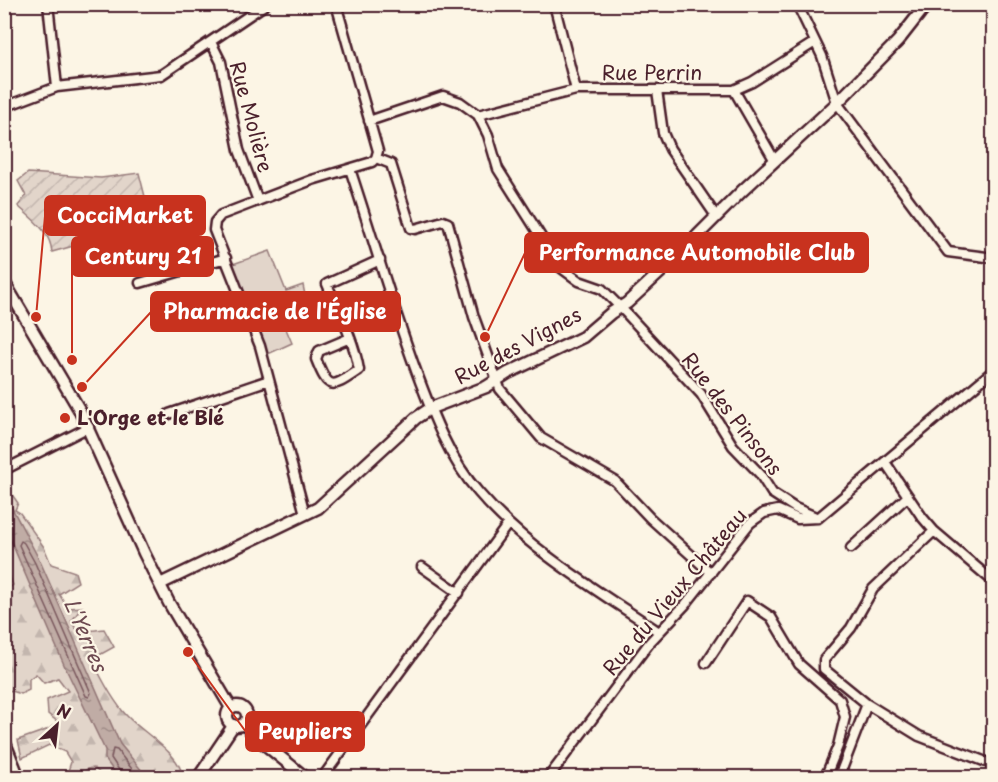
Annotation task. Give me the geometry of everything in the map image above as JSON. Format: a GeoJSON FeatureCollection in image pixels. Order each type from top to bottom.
{"type":"FeatureCollection","features":[{"type":"Feature","properties":{"kind":"street"},"geometry":{"type":"LineString","coordinates":[[48,4],[57,87]]}},
{"type":"Feature","properties":{"kind":"street"},"geometry":{"type":"LineString","coordinates":[[4,107],[57,87],[161,75],[266,4]]}},
{"type":"Feature","properties":{"kind":"street"},"geometry":{"type":"LineString","coordinates":[[304,514],[260,346],[214,230],[215,222],[221,215],[312,180],[372,162],[376,158],[378,151],[336,4]]}},
{"type":"Feature","properties":{"kind":"street"},"geometry":{"type":"LineString","coordinates":[[554,4],[576,90]]}},
{"type":"Feature","properties":{"kind":"street"},"geometry":{"type":"LineString","coordinates":[[797,4],[822,56],[837,104],[948,252],[993,258]]}},
{"type":"Feature","properties":{"kind":"street","name":"Rue des Vignes"},"geometry":{"type":"LineString","coordinates":[[160,584],[318,508],[416,418],[431,408],[486,387],[508,373],[583,337],[667,266],[716,216],[837,104],[898,41],[927,4]]}},
{"type":"Feature","properties":{"kind":"street","name":"Rue Molière"},"geometry":{"type":"LineString","coordinates":[[211,42],[221,62],[239,150],[258,201]]}},
{"type":"Feature","properties":{"kind":"street","name":"Rue Perrin"},"geometry":{"type":"LineString","coordinates":[[478,115],[576,90],[734,90],[752,82],[815,42]]}},
{"type":"Feature","properties":{"kind":"street"},"geometry":{"type":"LineString","coordinates":[[657,90],[663,133],[669,149],[716,216]]}},
{"type":"Feature","properties":{"kind":"street"},"geometry":{"type":"LineString","coordinates":[[734,90],[775,161]]}},
{"type":"Feature","properties":{"kind":"street"},"geometry":{"type":"LineString","coordinates":[[369,121],[443,96],[460,102],[478,115]]}},
{"type":"Feature","properties":{"kind":"street","name":"Rue des Pinsons"},"geometry":{"type":"LineString","coordinates":[[478,115],[488,135],[498,170],[560,267],[579,281],[602,289],[620,307],[701,394],[733,446],[760,474],[772,493],[795,508],[818,518]]}},
{"type":"Feature","properties":{"kind":"street"},"geometry":{"type":"LineString","coordinates":[[376,158],[391,164],[411,228],[415,229],[443,221],[448,223],[474,317],[500,389],[541,438],[615,482],[650,518],[711,573]]}},
{"type":"Feature","properties":{"kind":"street"},"geometry":{"type":"LineString","coordinates":[[350,169],[398,319],[431,408],[454,459],[477,492],[508,524],[658,632]]}},
{"type":"Feature","properties":{"kind":"street"},"geometry":{"type":"LineString","coordinates":[[140,283],[226,258]]}},
{"type":"Feature","properties":{"kind":"street"},"geometry":{"type":"LineString","coordinates":[[351,338],[319,351],[316,359],[328,383],[334,384],[342,381],[359,370],[357,354],[351,338],[327,284],[380,260]]}},
{"type":"Feature","properties":{"kind":"street"},"geometry":{"type":"LineString","coordinates":[[4,282],[88,427],[144,553],[169,603],[231,708]]}},
{"type":"Feature","properties":{"kind":"street"},"geometry":{"type":"LineString","coordinates":[[818,518],[993,370]]}},
{"type":"Feature","properties":{"kind":"street"},"geometry":{"type":"LineString","coordinates":[[169,414],[269,380]]}},
{"type":"Feature","properties":{"kind":"street"},"geometry":{"type":"LineString","coordinates":[[4,470],[88,427]]}},
{"type":"Feature","properties":{"kind":"street"},"geometry":{"type":"LineString","coordinates":[[885,462],[934,531],[993,582]]}},
{"type":"Feature","properties":{"kind":"street"},"geometry":{"type":"LineString","coordinates":[[851,548],[908,496]]}},
{"type":"Feature","properties":{"kind":"street","name":"Rue du Vieux Château"},"geometry":{"type":"LineString","coordinates":[[548,777],[658,632],[685,605],[750,524],[764,513],[778,510],[798,519],[818,518]]}},
{"type":"Feature","properties":{"kind":"street"},"geometry":{"type":"LineString","coordinates":[[322,777],[508,524]]}},
{"type":"Feature","properties":{"kind":"street"},"geometry":{"type":"LineString","coordinates":[[934,531],[873,589],[851,628],[824,660],[824,669],[826,673],[867,704],[919,736],[993,765]]}},
{"type":"Feature","properties":{"kind":"street"},"geometry":{"type":"LineString","coordinates":[[422,567],[459,593]]}},
{"type":"Feature","properties":{"kind":"street"},"geometry":{"type":"LineString","coordinates":[[706,663],[747,601],[771,617],[799,664],[840,700],[844,717],[838,746],[825,777]]}},
{"type":"Feature","properties":{"kind":"street"},"geometry":{"type":"LineString","coordinates":[[859,777],[838,777],[867,704]]}},
{"type":"Feature","properties":{"kind":"street"},"geometry":{"type":"LineString","coordinates":[[198,777],[238,725],[247,718],[244,709],[238,706],[231,708],[226,716],[228,722],[238,725],[306,777]]}},
{"type":"Feature","properties":{"kind":"street"},"geometry":{"type":"LineString","coordinates":[[4,738],[20,777]]}},
{"type":"Feature","properties":{"kind":"green space"},"geometry":{"type":"Polygon","coordinates":[[[28,173],[101,178],[139,173],[152,224],[52,252],[44,232],[18,206],[26,196],[18,181],[28,173]]]}},
{"type":"Feature","properties":{"kind":"green space"},"geometry":{"type":"Polygon","coordinates":[[[270,251],[286,291],[303,285],[305,295],[278,310],[292,343],[268,354],[233,264],[270,251]]]}},
{"type":"Feature","properties":{"kind":"green space"},"geometry":{"type":"Polygon","coordinates":[[[5,494],[13,496],[18,503],[15,510],[20,513],[44,547],[51,564],[75,572],[78,582],[59,594],[68,608],[82,607],[71,622],[79,632],[104,629],[114,647],[92,659],[103,681],[127,716],[175,759],[183,777],[104,777],[94,768],[87,769],[78,777],[66,777],[71,762],[65,752],[49,745],[22,758],[18,740],[49,729],[58,722],[48,714],[47,700],[68,691],[58,678],[44,683],[36,674],[29,679],[29,690],[21,694],[5,689],[5,591],[13,585],[5,566],[5,494]]]}},
{"type":"Feature","properties":{"kind":"water"},"geometry":{"type":"Polygon","coordinates":[[[4,493],[40,561],[120,744],[147,777],[118,777],[105,759],[105,750],[65,667],[5,527],[4,493]]]}},
{"type":"Feature","properties":{"kind":"place","name":"CocciMarket"},"geometry":{"type":"Point","coordinates":[36,317]}},
{"type":"Feature","properties":{"kind":"place","name":"Performance Automobile Club"},"geometry":{"type":"Point","coordinates":[485,337]}},
{"type":"Feature","properties":{"kind":"place","name":"Century 21"},"geometry":{"type":"Point","coordinates":[72,360]}},
{"type":"Feature","properties":{"kind":"place","name":"Pharmacie de l'Église"},"geometry":{"type":"Point","coordinates":[82,387]}},
{"type":"Feature","properties":{"kind":"place","name":"L'Orge et le Blé"},"geometry":{"type":"Point","coordinates":[65,418]}},
{"type":"Feature","properties":{"kind":"place","name":"Peupliers"},"geometry":{"type":"Point","coordinates":[188,652]}},
{"type":"Feature","properties":{"kind":"water label","name":"L'Yerres"},"geometry":{"type":"Point","coordinates":[85,635]}}]}
